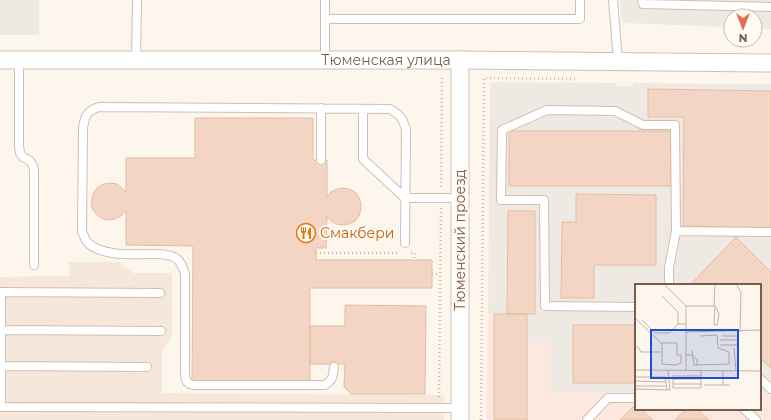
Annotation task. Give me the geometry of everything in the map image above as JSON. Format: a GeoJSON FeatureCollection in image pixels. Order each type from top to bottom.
{"type":"FeatureCollection","features":[{"type":"Feature","properties":{"kind":"street","name":"Тюменская улица"},"geometry":{"type":"LineString","coordinates":[[0,60],[460,60],[771,64]]}},
{"type":"Feature","properties":{"kind":"street","name":"Тюменский проезд"},"geometry":{"type":"LineString","coordinates":[[460,60],[460,414]]}},
{"type":"Feature","properties":{"kind":"lane"},"geometry":{"type":"LineString","coordinates":[[136,60],[137,0]]}},
{"type":"Feature","properties":{"kind":"lane"},"geometry":{"type":"LineString","coordinates":[[325,0],[325,60]]}},
{"type":"Feature","properties":{"kind":"lane"},"geometry":{"type":"LineString","coordinates":[[325,19],[580,19],[580,0]]}},
{"type":"Feature","properties":{"kind":"lane"},"geometry":{"type":"LineString","coordinates":[[613,0],[618,61]]}},
{"type":"Feature","properties":{"kind":"lane"},"geometry":{"type":"LineString","coordinates":[[642,0],[643,4],[771,7]]}},
{"type":"Feature","properties":{"kind":"lane"},"geometry":{"type":"LineString","coordinates":[[19,60],[19,146],[20,153],[30,162],[34,170],[34,265]]}},
{"type":"Feature","properties":{"kind":"lane"},"geometry":{"type":"LineString","coordinates":[[334,367],[334,376],[325,385],[189,384],[186,381],[185,375],[185,274],[180,262],[174,257],[164,254],[108,252],[96,248],[87,242],[82,232],[84,119],[92,110],[99,108],[390,109],[399,114],[404,121],[406,130],[405,243]]}},
{"type":"Feature","properties":{"kind":"lane"},"geometry":{"type":"LineString","coordinates":[[322,108],[322,160]]}},
{"type":"Feature","properties":{"kind":"lane"},"geometry":{"type":"LineString","coordinates":[[363,109],[363,159],[405,198],[460,198]]}},
{"type":"Feature","properties":{"kind":"lane"},"geometry":{"type":"LineString","coordinates":[[635,307],[545,306],[544,200],[501,200],[502,130],[547,110],[615,111],[643,125],[675,125],[676,230],[669,268],[669,284]]}},
{"type":"Feature","properties":{"kind":"lane"},"geometry":{"type":"LineString","coordinates":[[676,230],[771,232]]}},
{"type":"Feature","properties":{"kind":"lane"},"geometry":{"type":"LineString","coordinates":[[160,293],[1,292],[0,407],[460,414]]}},
{"type":"Feature","properties":{"kind":"lane"},"geometry":{"type":"LineString","coordinates":[[1,330],[161,331]]}},
{"type":"Feature","properties":{"kind":"lane"},"geometry":{"type":"LineString","coordinates":[[1,366],[147,367]]}},
{"type":"Feature","properties":{"kind":"lane"},"geometry":{"type":"LineString","coordinates":[[761,380],[771,389]]}},
{"type":"Feature","properties":{"kind":"lane"},"geometry":{"type":"LineString","coordinates":[[587,420],[608,398],[635,398]]}},
{"type":"Feature","properties":{"kind":"lane"},"geometry":{"type":"LineString","coordinates":[[745,410],[756,420]]}},
{"type":"Feature","properties":{"kind":"path"},"geometry":{"type":"LineString","coordinates":[[439,400],[442,77]]}},
{"type":"Feature","properties":{"kind":"path"},"geometry":{"type":"LineString","coordinates":[[481,420],[484,78],[580,78]]}},
{"type":"Feature","properties":{"kind":"path"},"geometry":{"type":"LineString","coordinates":[[316,253],[415,253],[414,260]]}},
{"type":"Feature","properties":{"kind":"path"},"geometry":{"type":"LineString","coordinates":[[432,274],[440,274]]}},
{"type":"Feature","properties":{"kind":"shaded area"},"geometry":{"type":"Polygon","coordinates":[[[0,0],[39,0],[39,35],[0,35],[0,0]]]}},
{"type":"Feature","properties":{"kind":"shaded area"},"geometry":{"type":"Polygon","coordinates":[[[620,0],[771,0],[771,29],[763,28],[763,8],[723,8],[723,27],[622,23],[620,0]]]}},
{"type":"Feature","properties":{"kind":"shaded area"},"geometry":{"type":"Polygon","coordinates":[[[490,82],[617,83],[617,86],[633,86],[633,83],[771,84],[771,399],[761,389],[761,284],[635,284],[635,392],[551,392],[551,343],[527,343],[527,314],[488,314],[490,82]]]}},
{"type":"Feature","properties":{"kind":"shaded area"},"geometry":{"type":"Polygon","coordinates":[[[69,262],[120,262],[133,273],[172,273],[172,336],[162,352],[162,393],[444,395],[444,420],[0,420],[0,277],[69,276],[69,262]]]}},
{"type":"Feature","properties":{"kind":"shaded area"},"geometry":{"type":"Polygon","coordinates":[[[488,314],[527,314],[551,343],[551,391],[635,392],[635,410],[761,410],[761,389],[771,399],[771,420],[486,420],[488,314]]]}},
{"type":"Feature","properties":{"kind":"building"},"geometry":{"type":"Polygon","coordinates":[[[648,89],[771,91],[771,228],[683,226],[684,117],[648,117],[648,89]]]}},
{"type":"Feature","properties":{"kind":"building"},"geometry":{"type":"Polygon","coordinates":[[[195,118],[313,118],[313,160],[327,160],[327,197],[331,192],[337,189],[349,189],[355,192],[359,197],[361,204],[359,216],[355,221],[349,224],[336,224],[327,216],[326,248],[316,248],[316,260],[432,260],[432,288],[310,288],[310,383],[192,382],[193,246],[126,245],[126,211],[115,219],[103,219],[93,210],[91,204],[94,192],[98,187],[104,184],[117,184],[126,192],[126,158],[195,158],[195,118]]]}},
{"type":"Feature","properties":{"kind":"building"},"geometry":{"type":"Polygon","coordinates":[[[509,131],[671,131],[671,186],[509,186],[509,131]]]}},
{"type":"Feature","properties":{"kind":"building"},"geometry":{"type":"Polygon","coordinates":[[[576,194],[656,195],[656,265],[594,265],[594,298],[561,298],[562,222],[576,222],[576,194]]]}},
{"type":"Feature","properties":{"kind":"building"},"geometry":{"type":"Polygon","coordinates":[[[508,211],[535,211],[535,314],[507,314],[508,211]]]}},
{"type":"Feature","properties":{"kind":"building"},"geometry":{"type":"Polygon","coordinates":[[[736,237],[771,272],[771,368],[761,359],[761,284],[691,284],[736,237]]]}},
{"type":"Feature","properties":{"kind":"building"},"geometry":{"type":"Polygon","coordinates":[[[345,305],[426,306],[425,394],[351,394],[344,387],[345,364],[310,364],[310,326],[345,326],[345,305]]]}},
{"type":"Feature","properties":{"kind":"building"},"geometry":{"type":"Polygon","coordinates":[[[494,314],[527,314],[527,420],[494,420],[494,314]]]}},
{"type":"Feature","properties":{"kind":"building"},"geometry":{"type":"Polygon","coordinates":[[[573,325],[635,325],[635,383],[573,383],[573,325]]]}},
{"type":"Feature","properties":{"kind":"building"},"geometry":{"type":"Polygon","coordinates":[[[635,405],[635,410],[642,410],[653,420],[620,420],[635,405]]]}},
{"type":"Feature","properties":{"kind":"building"},"geometry":{"type":"Polygon","coordinates":[[[685,410],[698,410],[709,420],[675,420],[685,410]]]}},
{"type":"Feature","properties":{"kind":"place","name":"Смакбери"},"geometry":{"type":"Point","coordinates":[306,233]}}]}
